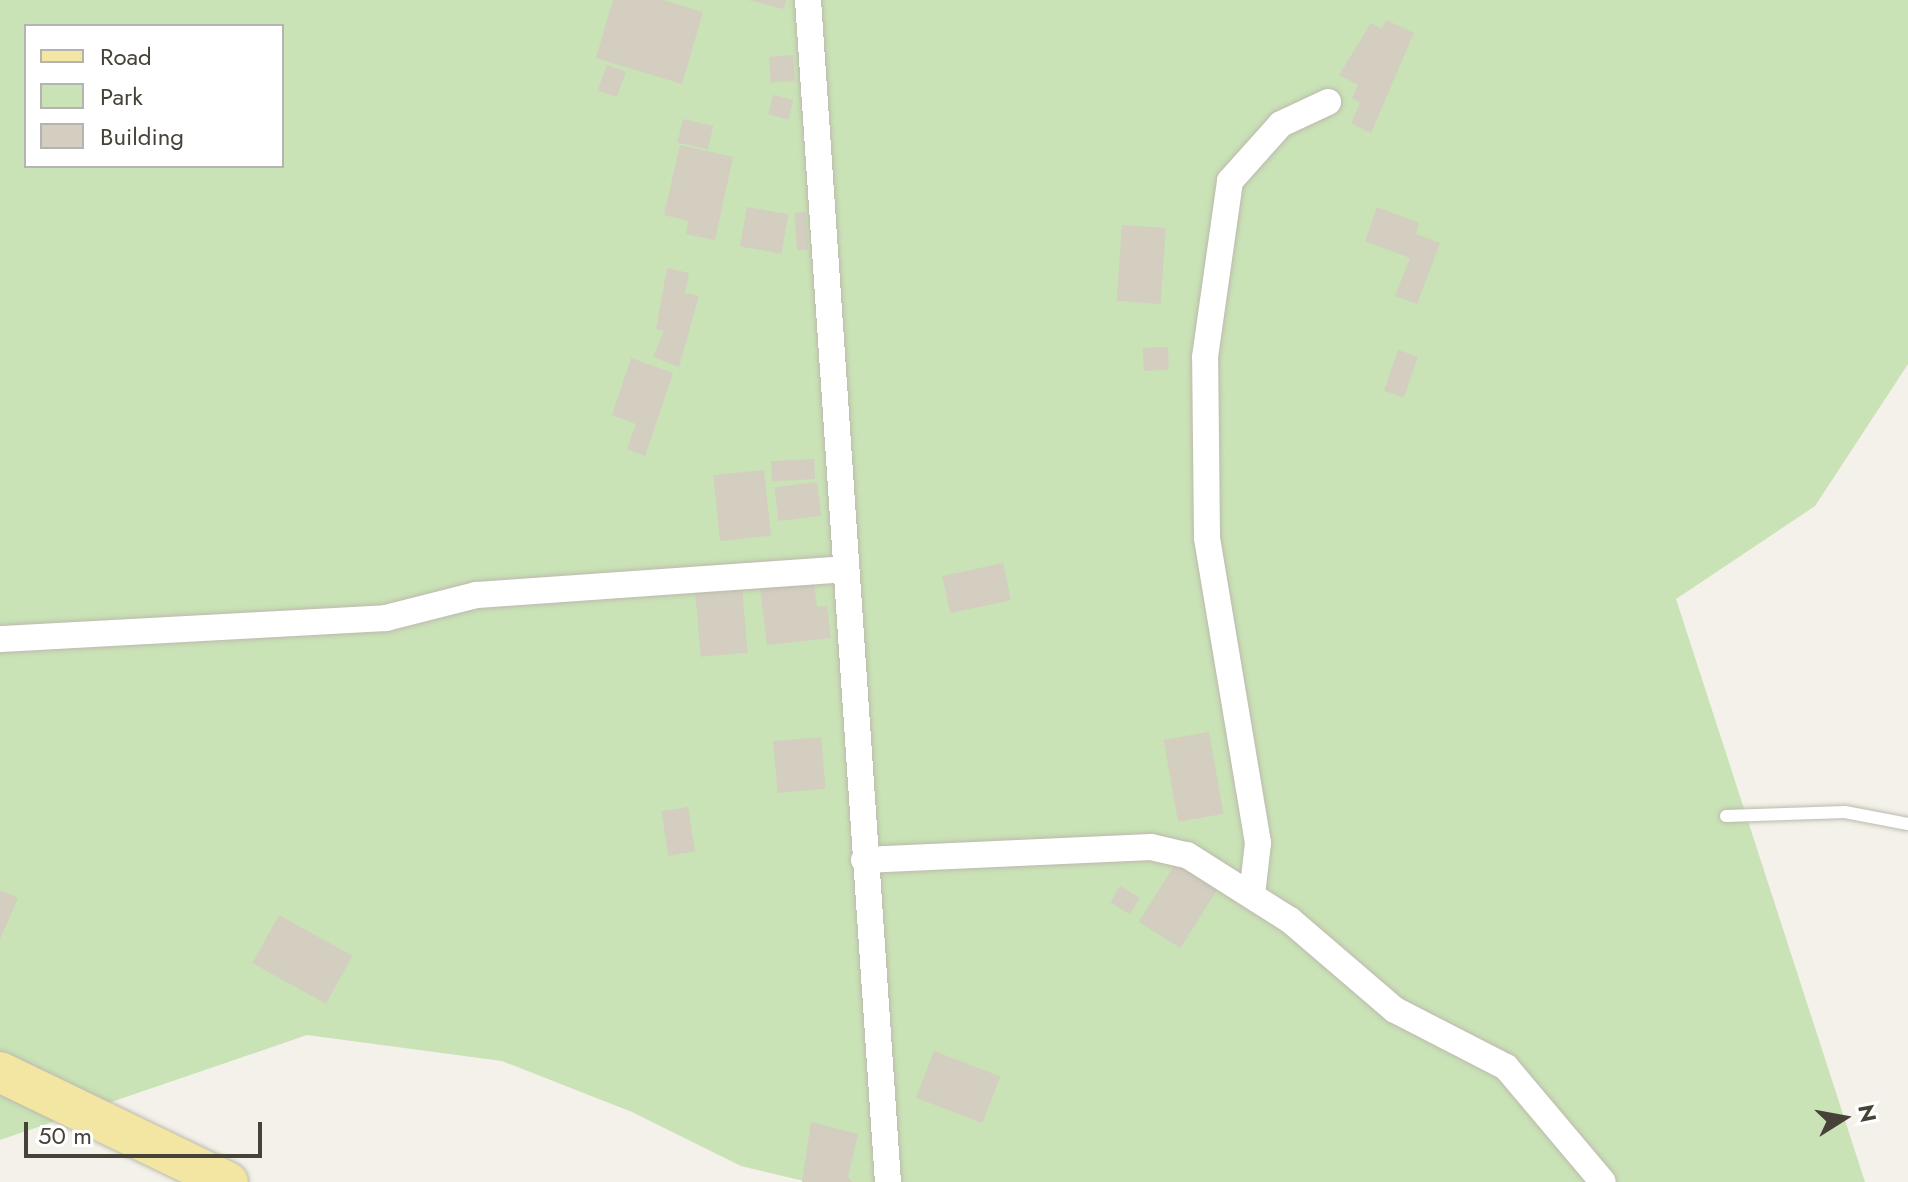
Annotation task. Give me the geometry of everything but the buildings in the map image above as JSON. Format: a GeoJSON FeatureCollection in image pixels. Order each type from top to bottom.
{"type":"FeatureCollection","features":[{"type":"Feature","properties":{"kind":"main road"},"geometry":{"type":"LineString","coordinates":[[0,1072],[228,1182]]}},
{"type":"Feature","properties":{"kind":"street"},"geometry":{"type":"LineString","coordinates":[[808,0],[888,1182]]}},
{"type":"Feature","properties":{"kind":"street"},"geometry":{"type":"LineString","coordinates":[[1252,895],[1258,843],[1207,537],[1205,357],[1230,181],[1281,124],[1328,102]]}},
{"type":"Feature","properties":{"kind":"street"},"geometry":{"type":"LineString","coordinates":[[0,639],[386,618],[476,595],[845,569]]}},
{"type":"Feature","properties":{"kind":"street"},"geometry":{"type":"LineString","coordinates":[[864,860],[1151,847],[1187,855],[1252,895],[1395,1010],[1506,1067],[1603,1182]]}},
{"type":"Feature","properties":{"kind":"lane"},"geometry":{"type":"LineString","coordinates":[[1726,816],[1845,812],[1908,824]]}},
{"type":"Feature","properties":{"kind":"green space"},"geometry":{"type":"Polygon","coordinates":[[[0,0],[1908,0],[1908,364],[1815,506],[1676,599],[1865,1182],[808,1182],[741,1166],[632,1112],[502,1061],[307,1035],[0,1140],[0,0]]]}}]}
